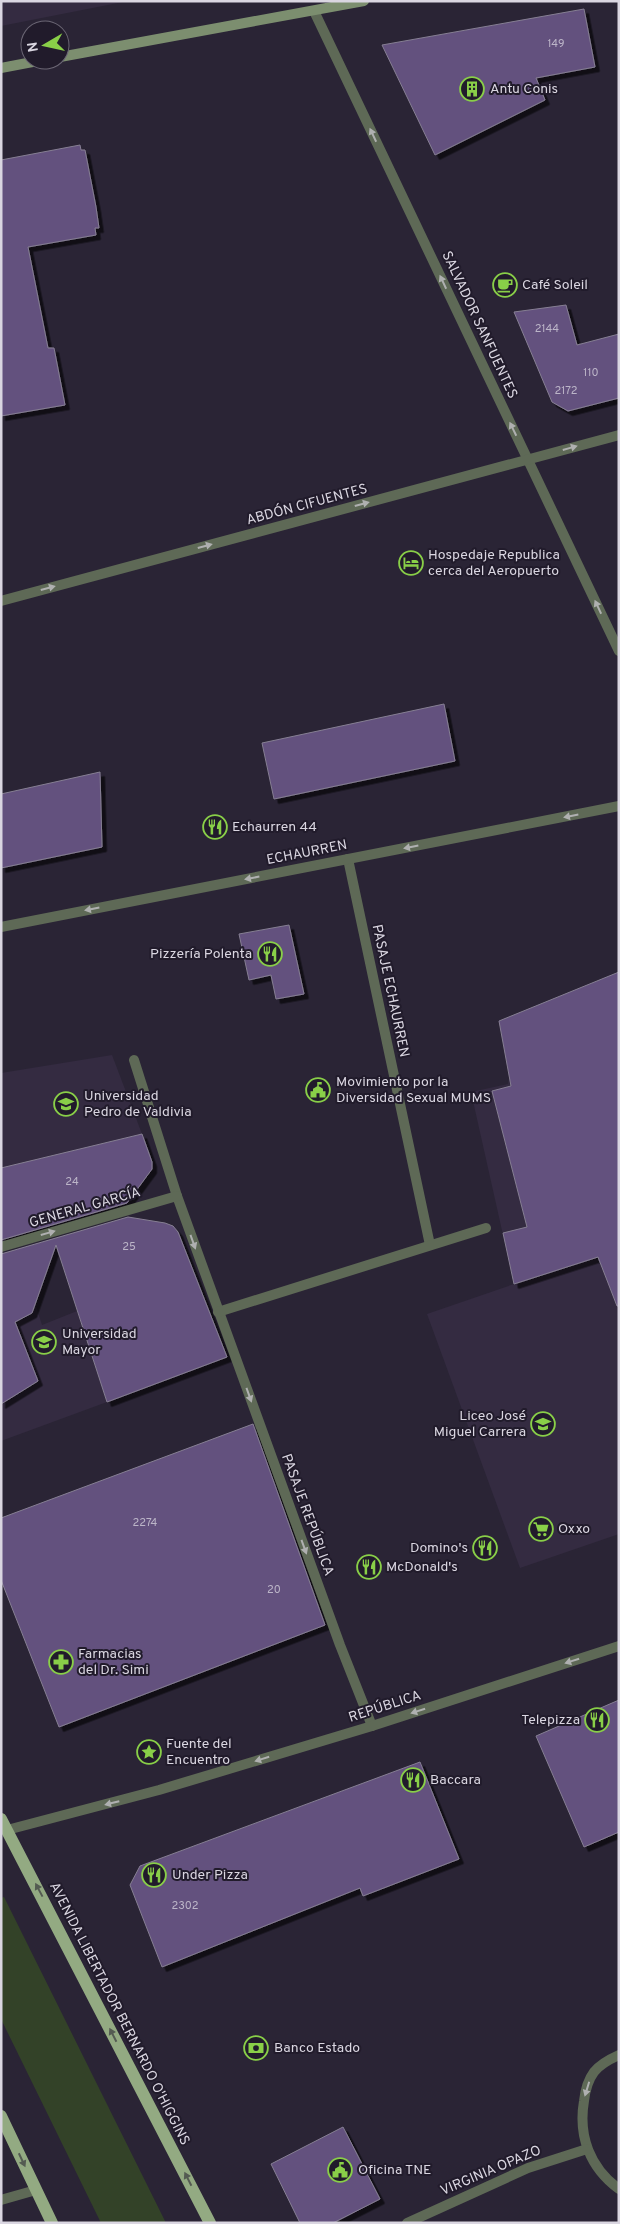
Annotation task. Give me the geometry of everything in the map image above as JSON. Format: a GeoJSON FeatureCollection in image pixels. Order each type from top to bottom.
{"type":"FeatureCollection","features":[{"type":"Feature","properties":{"kind":"main road"},"geometry":{"type":"LineString","coordinates":[[70,55],[364,1]]}},
{"type":"Feature","properties":{"kind":"main road"},"geometry":{"type":"LineString","coordinates":[[1,68],[20,64]]}},
{"type":"Feature","properties":{"kind":"main road","name":"AVENIDA LIBERTADOR BERNARDO O'HIGGINS"},"geometry":{"type":"LineString","coordinates":[[3,1827],[210,2223]]}},
{"type":"Feature","properties":{"kind":"main road"},"geometry":{"type":"LineString","coordinates":[[1,2116],[52,2223]]}},
{"type":"Feature","properties":{"kind":"street","name":"SALVADOR SANFUENTES"},"geometry":{"type":"LineString","coordinates":[[314,11],[619,651]]}},
{"type":"Feature","properties":{"kind":"street","name":"ABDÓN CIFUENTES"},"geometry":{"type":"LineString","coordinates":[[1,601],[619,434]]}},
{"type":"Feature","properties":{"kind":"street","name":"ECHAURREN"},"geometry":{"type":"LineString","coordinates":[[1,927],[619,806]]}},
{"type":"Feature","properties":{"kind":"street","name":"PASAJE ECHAURREN"},"geometry":{"type":"LineString","coordinates":[[348,859],[430,1245]]}},
{"type":"Feature","properties":{"kind":"street","name":"PASAJE REPÚBLICA"},"geometry":{"type":"LineString","coordinates":[[134,1060],[177,1196],[218,1312],[340,1645],[372,1726]]}},
{"type":"Feature","properties":{"kind":"street","name":"GENERAL GARCÍA"},"geometry":{"type":"LineString","coordinates":[[1,1246],[177,1196]]}},
{"type":"Feature","properties":{"kind":"street"},"geometry":{"type":"LineString","coordinates":[[218,1312],[486,1228]]}},
{"type":"Feature","properties":{"kind":"street","name":"REPÚBLICA"},"geometry":{"type":"LineString","coordinates":[[3,1827],[159,1790],[372,1726],[619,1646]]}},
{"type":"Feature","properties":{"kind":"street"},"geometry":{"type":"LineString","coordinates":[[619,2055],[605,2062],[594,2071],[582,2113],[582,2132],[594,2164],[610,2183],[619,2189]]}},
{"type":"Feature","properties":{"kind":"street","name":"VIRGINIA OPAZO"},"geometry":{"type":"LineString","coordinates":[[407,2223],[528,2168],[587,2149]]}},
{"type":"Feature","properties":{"kind":"street"},"geometry":{"type":"LineString","coordinates":[[1,2200],[36,2190]]}},
{"type":"Feature","properties":{"kind":"shaded area"},"geometry":{"type":"Polygon","coordinates":[[[1,1],[128,1],[31,20],[20,20],[20,22],[1,26],[1,1]]]}},
{"type":"Feature","properties":{"kind":"shaded area"},"geometry":{"type":"Polygon","coordinates":[[[619,972],[619,1534],[520,1568],[427,1314],[514,1284],[471,1092],[508,1084],[509,1078],[499,1021],[619,972]]]}},
{"type":"Feature","properties":{"kind":"shaded area","name":"Universidad Pedro de Valdivia"},"geometry":{"type":"Polygon","coordinates":[[[112,1055],[142,1134],[1,1168],[1,1073],[112,1055]]]}},
{"type":"Feature","properties":{"kind":"shaded area","name":"Universidad Mayor"},"geometry":{"type":"Polygon","coordinates":[[[22,1263],[42,1325],[77,1311],[107,1402],[1,1441],[1,1269],[22,1263]]]}},
{"type":"Feature","properties":{"kind":"green space"},"geometry":{"type":"Polygon","coordinates":[[[4,1897],[166,2223],[101,2223],[1,2019],[1,1898],[4,1897]]]}},
{"type":"Feature","properties":{"kind":"building","name":"Antu Conis"},"geometry":{"type":"Polygon","coordinates":[[[584,9],[595,67],[536,78],[545,100],[435,155],[382,45],[584,9]]]}},
{"type":"Feature","properties":{"kind":"building"},"geometry":{"type":"Polygon","coordinates":[[[80,145],[81,150],[85,150],[96,207],[99,228],[95,228],[96,235],[28,247],[48,348],[54,348],[65,405],[1,416],[1,160],[80,145]]]}},
{"type":"Feature","properties":{"kind":"building"},"geometry":{"type":"Polygon","coordinates":[[[566,305],[577,345],[619,334],[619,398],[568,411],[552,402],[514,312],[566,305]]]}},
{"type":"Feature","properties":{"kind":"building"},"geometry":{"type":"Polygon","coordinates":[[[444,704],[455,761],[274,799],[262,743],[444,704]]]}},
{"type":"Feature","properties":{"kind":"building"},"geometry":{"type":"Polygon","coordinates":[[[100,772],[102,847],[1,868],[1,794],[100,772]]]}},
{"type":"Feature","properties":{"kind":"building","name":"Pizzería Polenta"},"geometry":{"type":"Polygon","coordinates":[[[289,925],[304,994],[276,999],[271,975],[249,980],[239,934],[289,925]]]}},
{"type":"Feature","properties":{"kind":"building"},"geometry":{"type":"Polygon","coordinates":[[[619,972],[619,1306],[617,1306],[598,1257],[514,1284],[503,1233],[527,1227],[492,1091],[511,1086],[499,1021],[619,972]]]}},
{"type":"Feature","properties":{"kind":"building"},"geometry":{"type":"Polygon","coordinates":[[[142,1134],[152,1162],[152,1169],[127,1203],[1,1240],[1,1168],[142,1134]]]}},
{"type":"Feature","properties":{"kind":"building"},"geometry":{"type":"Polygon","coordinates":[[[128,1217],[165,1223],[173,1226],[178,1232],[227,1357],[107,1402],[56,1245],[32,1313],[15,1322],[38,1381],[1,1404],[1,1254],[128,1217]]]}},
{"type":"Feature","properties":{"kind":"building"},"geometry":{"type":"Polygon","coordinates":[[[253,1424],[325,1625],[59,1727],[1,1580],[1,1518],[253,1424]]]}},
{"type":"Feature","properties":{"kind":"building"},"geometry":{"type":"Polygon","coordinates":[[[619,1700],[619,1832],[584,1847],[536,1736],[619,1700]]]}},
{"type":"Feature","properties":{"kind":"building"},"geometry":{"type":"Polygon","coordinates":[[[420,1762],[459,1859],[363,1896],[360,1888],[162,1967],[130,1885],[140,1866],[420,1762]]]}},
{"type":"Feature","properties":{"kind":"building"},"geometry":{"type":"Polygon","coordinates":[[[343,2127],[380,2199],[333,2223],[300,2223],[271,2164],[343,2127]]]}},
{"type":"Feature","properties":{"kind":"place","name":"Antu Conis"},"geometry":{"type":"Point","coordinates":[472,89]}},
{"type":"Feature","properties":{"kind":"place","name":"Café Soleil"},"geometry":{"type":"Point","coordinates":[505,285]}},
{"type":"Feature","properties":{"kind":"place","name":"Hospedaje Republica cerca del Aeropuerto"},"geometry":{"type":"Point","coordinates":[411,563]}},
{"type":"Feature","properties":{"kind":"place","name":"Echaurren 44"},"geometry":{"type":"Point","coordinates":[215,827]}},
{"type":"Feature","properties":{"kind":"place","name":"Pizzería Polenta"},"geometry":{"type":"Point","coordinates":[270,954]}},
{"type":"Feature","properties":{"kind":"place","name":"Movimiento por la Diversidad Sexual MUMS"},"geometry":{"type":"Point","coordinates":[318,1090]}},
{"type":"Feature","properties":{"kind":"place","name":"Universidad Pedro de Valdivia"},"geometry":{"type":"Point","coordinates":[66,1104]}},
{"type":"Feature","properties":{"kind":"place","name":"Universidad Mayor"},"geometry":{"type":"Point","coordinates":[44,1342]}},
{"type":"Feature","properties":{"kind":"place","name":"Liceo José Miguel Carrera"},"geometry":{"type":"Point","coordinates":[543,1424]}},
{"type":"Feature","properties":{"kind":"place","name":"Oxxo"},"geometry":{"type":"Point","coordinates":[541,1529]}},
{"type":"Feature","properties":{"kind":"place","name":"Domino's"},"geometry":{"type":"Point","coordinates":[485,1548]}},
{"type":"Feature","properties":{"kind":"place","name":"McDonald's"},"geometry":{"type":"Point","coordinates":[369,1567]}},
{"type":"Feature","properties":{"kind":"place","name":"Farmacias del Dr. Simi"},"geometry":{"type":"Point","coordinates":[61,1662]}},
{"type":"Feature","properties":{"kind":"place","name":"Telepizza"},"geometry":{"type":"Point","coordinates":[597,1720]}},
{"type":"Feature","properties":{"kind":"place","name":"Fuente del Encuentro"},"geometry":{"type":"Point","coordinates":[149,1752]}},
{"type":"Feature","properties":{"kind":"place","name":"Baccara"},"geometry":{"type":"Point","coordinates":[413,1780]}},
{"type":"Feature","properties":{"kind":"place","name":"Under Pizza"},"geometry":{"type":"Point","coordinates":[154,1875]}},
{"type":"Feature","properties":{"kind":"place","name":"Banco Estado"},"geometry":{"type":"Point","coordinates":[256,2048]}},
{"type":"Feature","properties":{"kind":"place","name":"Oficina TNE"},"geometry":{"type":"Point","coordinates":[340,2170]}}]}
